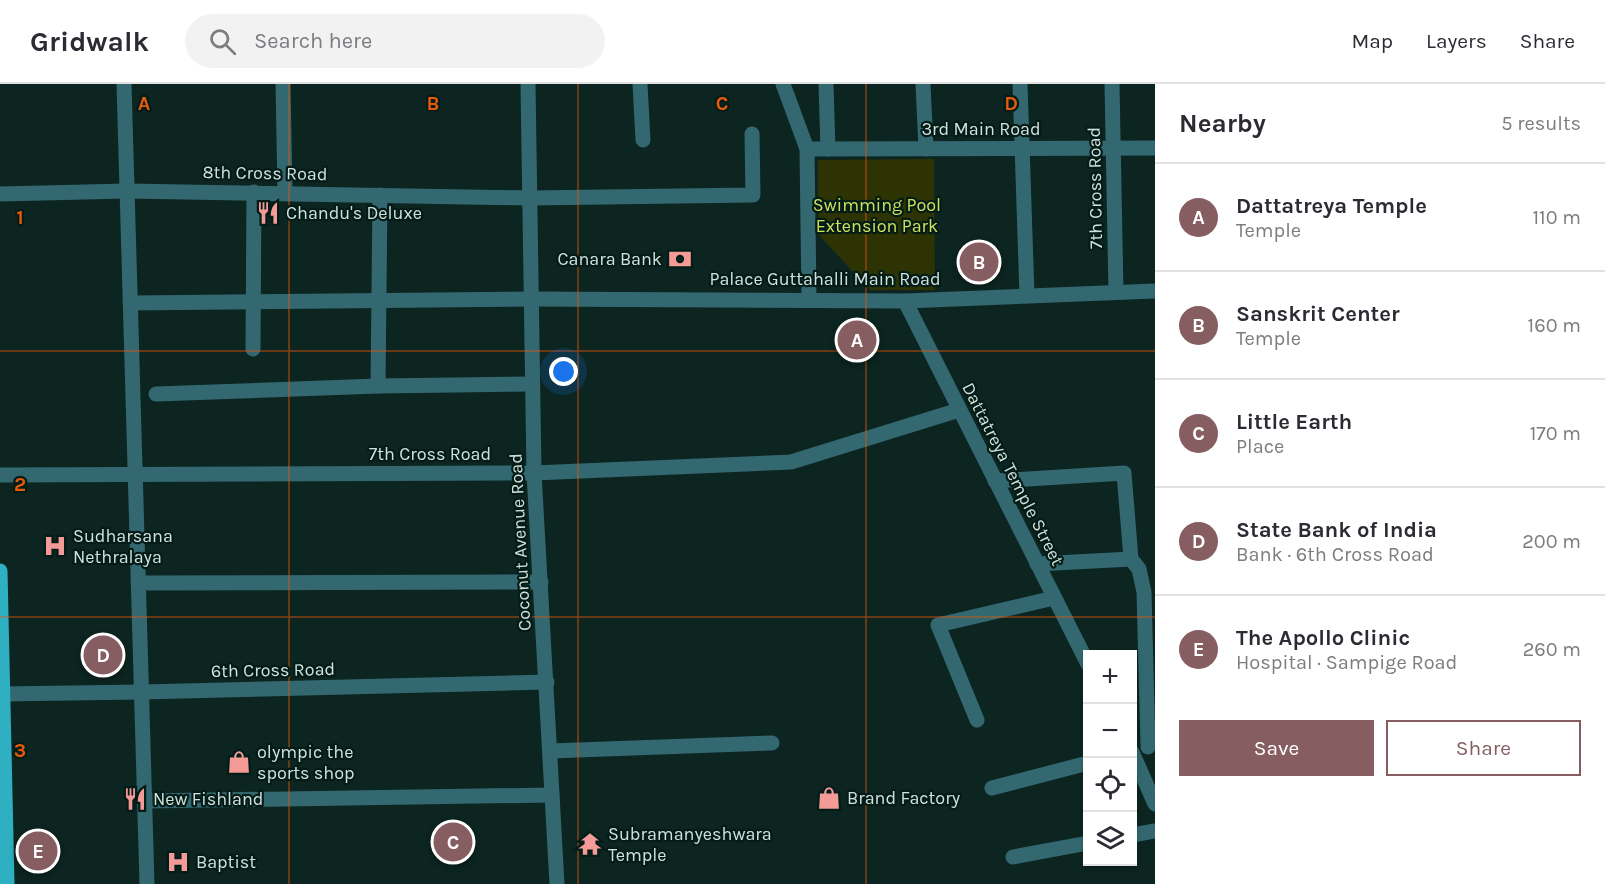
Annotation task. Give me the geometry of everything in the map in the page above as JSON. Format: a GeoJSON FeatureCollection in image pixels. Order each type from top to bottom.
{"type":"FeatureCollection","features":[{"type":"Feature","properties":{"kind":"main road"},"geometry":{"type":"LineString","coordinates":[[0,571],[7,884]]}},
{"type":"Feature","properties":{"kind":"street"},"geometry":{"type":"LineString","coordinates":[[124,84],[147,884]]}},
{"type":"Feature","properties":{"kind":"street"},"geometry":{"type":"LineString","coordinates":[[282,84],[285,193]]}},
{"type":"Feature","properties":{"kind":"street","name":"Coconut Avenue Road"},"geometry":{"type":"LineString","coordinates":[[528,84],[534,473],[542,582],[556,884]]}},
{"type":"Feature","properties":{"kind":"street"},"geometry":{"type":"LineString","coordinates":[[640,84],[643,140]]}},
{"type":"Feature","properties":{"kind":"street"},"geometry":{"type":"LineString","coordinates":[[783,84],[807,149],[809,299]]}},
{"type":"Feature","properties":{"kind":"street"},"geometry":{"type":"LineString","coordinates":[[826,84],[828,149]]}},
{"type":"Feature","properties":{"kind":"street"},"geometry":{"type":"LineString","coordinates":[[923,84],[926,149]]}},
{"type":"Feature","properties":{"kind":"street"},"geometry":{"type":"LineString","coordinates":[[1020,84],[1027,296]]}},
{"type":"Feature","properties":{"kind":"street","name":"7th Cross Road"},"geometry":{"type":"LineString","coordinates":[[1112,84],[1116,292]]}},
{"type":"Feature","properties":{"kind":"street","name":"8th Cross Road"},"geometry":{"type":"LineString","coordinates":[[0,194],[128,190],[530,198],[753,195],[752,134]]}},
{"type":"Feature","properties":{"kind":"street","name":"3rd Main Road"},"geometry":{"type":"LineString","coordinates":[[807,149],[1155,148]]}},
{"type":"Feature","properties":{"kind":"street"},"geometry":{"type":"LineString","coordinates":[[253,349],[254,192]]}},
{"type":"Feature","properties":{"kind":"street"},"geometry":{"type":"LineString","coordinates":[[378,386],[380,195]]}},
{"type":"Feature","properties":{"kind":"street","name":"Palace Guttahalli Main Road"},"geometry":{"type":"LineString","coordinates":[[130,303],[530,299],[905,301],[1155,291]]}},
{"type":"Feature","properties":{"kind":"street","name":"Dattatreya Temple Street"},"geometry":{"type":"LineString","coordinates":[[905,301],[1083,653]]}},
{"type":"Feature","properties":{"kind":"street"},"geometry":{"type":"LineString","coordinates":[[156,394],[378,386],[532,384]]}},
{"type":"Feature","properties":{"kind":"street","name":"7th Cross Road"},"geometry":{"type":"LineString","coordinates":[[0,475],[534,473],[791,462],[959,410]]}},
{"type":"Feature","properties":{"kind":"street"},"geometry":{"type":"LineString","coordinates":[[995,481],[1124,473],[1131,560],[1139,569],[1144,592],[1151,746]]}},
{"type":"Feature","properties":{"kind":"street"},"geometry":{"type":"LineString","coordinates":[[1037,564],[1131,560]]}},
{"type":"Feature","properties":{"kind":"street"},"geometry":{"type":"LineString","coordinates":[[138,583],[542,582]]}},
{"type":"Feature","properties":{"kind":"street"},"geometry":{"type":"LineString","coordinates":[[977,720],[938,625],[1054,598]]}},
{"type":"Feature","properties":{"kind":"street","name":"6th Cross Road"},"geometry":{"type":"LineString","coordinates":[[1,694],[547,682]]}},
{"type":"Feature","properties":{"kind":"street"},"geometry":{"type":"LineString","coordinates":[[550,751],[772,743]]}},
{"type":"Feature","properties":{"kind":"street"},"geometry":{"type":"LineString","coordinates":[[1135,758],[1155,804]]}},
{"type":"Feature","properties":{"kind":"street"},"geometry":{"type":"LineString","coordinates":[[992,788],[1083,764]]}},
{"type":"Feature","properties":{"kind":"street"},"geometry":{"type":"LineString","coordinates":[[144,801],[552,795]]}},
{"type":"Feature","properties":{"kind":"street"},"geometry":{"type":"LineString","coordinates":[[1137,834],[1155,831]]}},
{"type":"Feature","properties":{"kind":"street"},"geometry":{"type":"LineString","coordinates":[[1013,857],[1083,844]]}},
{"type":"Feature","properties":{"kind":"green space","name":"Swimming Pool Extension Park"},"geometry":{"type":"Polygon","coordinates":[[[934,159],[935,290],[870,290],[818,234],[818,160],[934,159]]]}},
{"type":"Feature","properties":{"kind":"place","name":"Chandu's Deluxe"},"geometry":{"type":"Point","coordinates":[268,213]}},
{"type":"Feature","properties":{"kind":"place","name":"Canara Bank"},"geometry":{"type":"Point","coordinates":[680,259]}},
{"type":"Feature","properties":{"kind":"place","name":"Sanskrit Center"},"geometry":{"type":"Point","coordinates":[979,262]}},
{"type":"Feature","properties":{"kind":"place","name":"Dattatreya Temple"},"geometry":{"type":"Point","coordinates":[857,340]}},
{"type":"Feature","properties":{"kind":"place","name":"Sudharsana Nethralaya"},"geometry":{"type":"Point","coordinates":[55,546]}},
{"type":"Feature","properties":{"kind":"place","name":"State Bank of India"},"geometry":{"type":"Point","coordinates":[103,655]}},
{"type":"Feature","properties":{"kind":"place","name":"olympic the sports shop"},"geometry":{"type":"Point","coordinates":[239,762]}},
{"type":"Feature","properties":{"kind":"place","name":"Brand Factory"},"geometry":{"type":"Point","coordinates":[829,798]}},
{"type":"Feature","properties":{"kind":"place","name":"New Fishland"},"geometry":{"type":"Point","coordinates":[135,799]}},
{"type":"Feature","properties":{"kind":"place","name":"Little Earth"},"geometry":{"type":"Point","coordinates":[453,842]}},
{"type":"Feature","properties":{"kind":"place","name":"Subramanyeshwara Temple"},"geometry":{"type":"Point","coordinates":[590,844]}},
{"type":"Feature","properties":{"kind":"place","name":"The Apollo Clinic"},"geometry":{"type":"Point","coordinates":[38,851]}},
{"type":"Feature","properties":{"kind":"place","name":"Baptist"},"geometry":{"type":"Point","coordinates":[178,862]}}]}
